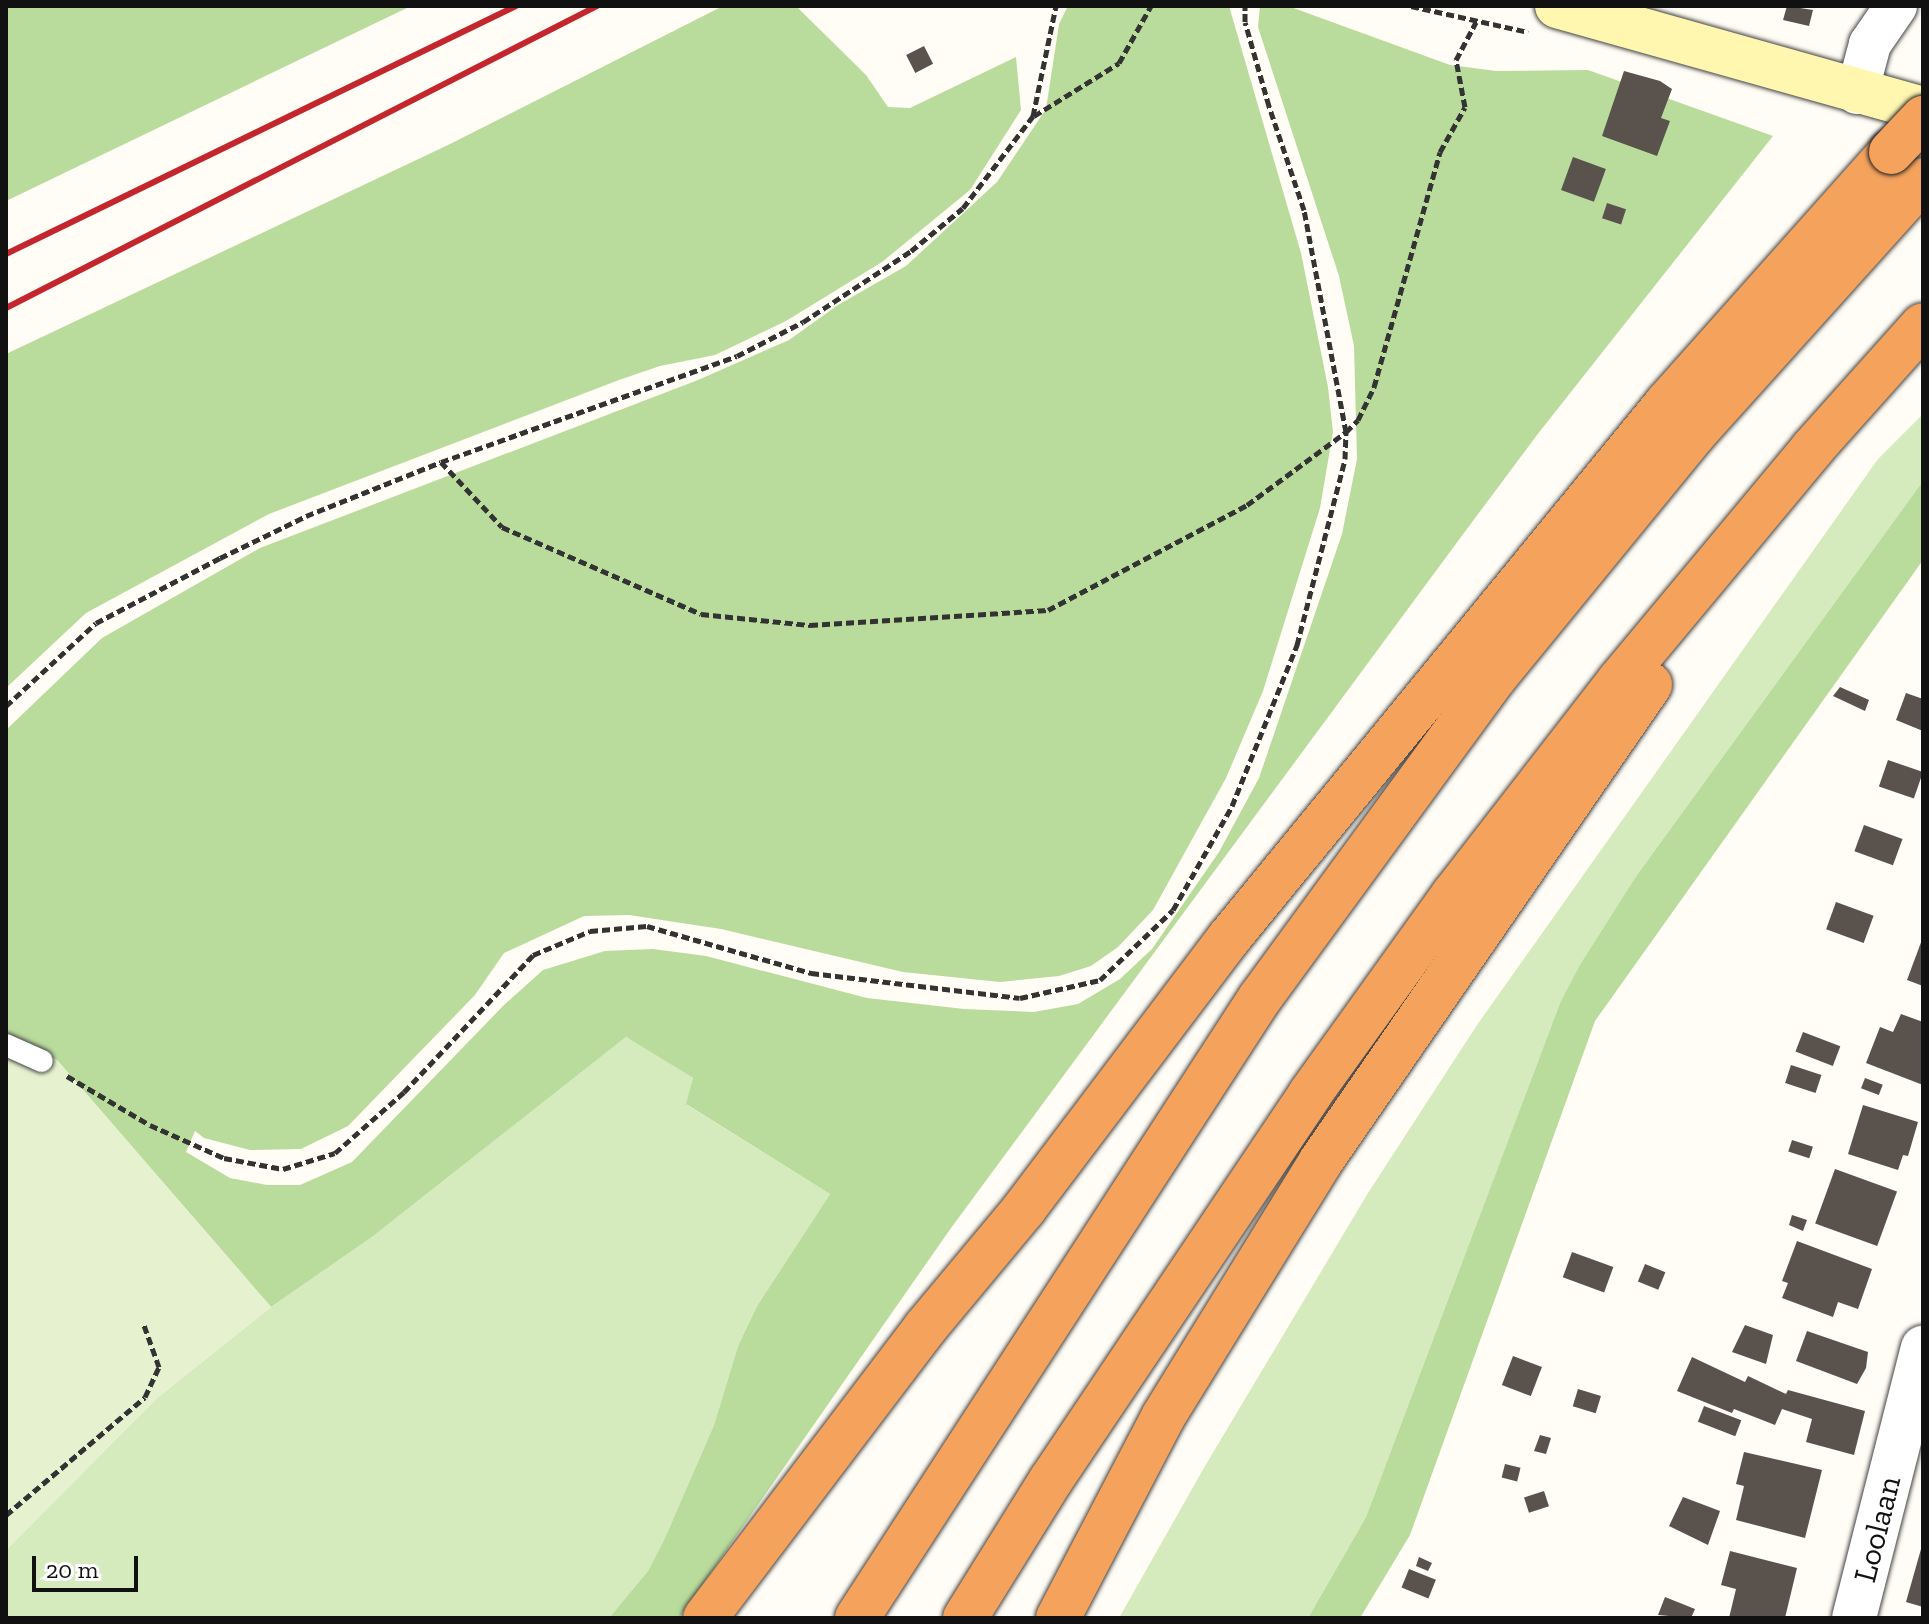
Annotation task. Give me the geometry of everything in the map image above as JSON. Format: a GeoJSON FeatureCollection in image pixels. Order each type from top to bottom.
{"type":"FeatureCollection","features":[{"type":"Feature","properties":{"kind":"highway"},"geometry":{"type":"LineString","coordinates":[[857,1618],[1260,998],[1495,677],[1907,166],[1923,118]]}},
{"type":"Feature","properties":{"kind":"highway"},"geometry":{"type":"LineString","coordinates":[[705,1618],[925,1328],[1024,1209],[1258,901],[1667,403],[1907,166]]}},
{"type":"Feature","properties":{"kind":"highway"},"geometry":{"type":"LineString","coordinates":[[965,1618],[1051,1480],[1310,1094],[1435,920],[1619,681],[1812,449],[1923,325]]}},
{"type":"Feature","properties":{"kind":"highway"},"geometry":{"type":"LineString","coordinates":[[1058,1618],[1163,1417],[1321,1161],[1812,449]]}},
{"type":"Feature","properties":{"kind":"main road"},"geometry":{"type":"LineString","coordinates":[[1557,6],[1857,93],[1923,109]]}},
{"type":"Feature","properties":{"kind":"street"},"geometry":{"type":"LineString","coordinates":[[1857,93],[1870,44],[1896,6]]}},
{"type":"Feature","properties":{"kind":"street","name":"Loolaan"},"geometry":{"type":"LineString","coordinates":[[1854,1618],[1923,1348]]}},
{"type":"Feature","properties":{"kind":"lane"},"geometry":{"type":"LineString","coordinates":[[6,1045],[42,1061]]}},
{"type":"Feature","properties":{"kind":"path"},"geometry":{"type":"LineString","coordinates":[[1033,116],[1056,6]]}},
{"type":"Feature","properties":{"kind":"path"},"geometry":{"type":"LineString","coordinates":[[6,706],[96,623],[306,516],[441,462],[654,384],[696,373],[803,322],[911,251],[963,208],[1033,116],[1119,63],[1151,6]]}},
{"type":"Feature","properties":{"kind":"path"},"geometry":{"type":"LineString","coordinates":[[42,1061],[175,1136],[224,1158],[283,1169],[335,1153],[404,1092],[533,955],[590,931],[647,926],[811,973],[1020,998],[1100,980],[1173,910],[1232,806],[1297,645],[1345,459],[1346,432],[1304,210],[1269,106],[1245,22],[1245,6]]}},
{"type":"Feature","properties":{"kind":"path"},"geometry":{"type":"LineString","coordinates":[[441,462],[502,527],[701,614],[810,625],[1048,610],[1247,505],[1358,420],[1374,387],[1440,152],[1465,107],[1456,60],[1476,22]]}},
{"type":"Feature","properties":{"kind":"path"},"geometry":{"type":"LineString","coordinates":[[6,1515],[145,1397],[159,1367],[144,1325]]}},
{"type":"Feature","properties":{"kind":"green space"},"geometry":{"type":"Polygon","coordinates":[[[6,6],[411,6],[6,201],[6,6]]]}},
{"type":"Feature","properties":{"kind":"green space"},"geometry":{"type":"Polygon","coordinates":[[[723,6],[796,6],[866,75],[888,107],[910,108],[1016,57],[1021,110],[970,190],[882,262],[786,321],[715,355],[660,366],[619,380],[269,514],[86,613],[6,688],[6,354],[448,145],[723,6]]]}},
{"type":"Feature","properties":{"kind":"green space"},"geometry":{"type":"Polygon","coordinates":[[[1068,6],[1229,6],[1301,253],[1328,387],[1333,432],[1320,508],[1263,691],[1226,778],[1153,910],[1118,947],[1091,966],[1059,976],[1000,982],[903,972],[721,929],[629,915],[584,916],[504,953],[475,995],[348,1126],[301,1149],[250,1150],[204,1138],[195,1131],[186,1152],[230,1178],[267,1185],[300,1185],[352,1162],[504,1005],[543,970],[605,951],[653,949],[706,956],[867,998],[964,1009],[1034,1012],[1078,1004],[1120,979],[1152,949],[1219,852],[1259,778],[1342,534],[1357,459],[1354,346],[1339,276],[1258,27],[1260,6],[1288,6],[1450,65],[1496,71],[1588,70],[1773,136],[1537,435],[1458,541],[951,1228],[679,1618],[609,1618],[648,1571],[664,1540],[714,1425],[738,1346],[757,1306],[830,1194],[686,1104],[693,1078],[626,1037],[372,1237],[271,1307],[57,1060],[6,1037],[6,730],[102,638],[260,548],[698,380],[789,340],[838,305],[906,266],[997,182],[1046,109],[1059,24],[1068,6]]]}},
{"type":"Feature","properties":{"kind":"green space"},"geometry":{"type":"Polygon","coordinates":[[[1923,414],[1923,481],[1637,875],[1560,1003],[1366,1517],[1308,1618],[1119,1618],[1205,1466],[1368,1193],[1477,1025],[1878,459],[1923,414]]]}},
{"type":"Feature","properties":{"kind":"green space"},"geometry":{"type":"Polygon","coordinates":[[[1923,481],[1923,560],[1595,1021],[1410,1535],[1360,1618],[1308,1618],[1366,1517],[1560,1003],[1580,965],[1637,875],[1923,481]]]}},
{"type":"Feature","properties":{"kind":"green space"},"geometry":{"type":"Polygon","coordinates":[[[6,1037],[57,1060],[271,1307],[157,1398],[6,1550],[6,1037]]]}},
{"type":"Feature","properties":{"kind":"green space"},"geometry":{"type":"Polygon","coordinates":[[[626,1037],[693,1078],[687,1105],[830,1194],[757,1306],[738,1346],[714,1425],[664,1540],[648,1571],[609,1618],[6,1618],[6,1550],[157,1398],[271,1307],[372,1237],[626,1037]]]}},
{"type":"Feature","properties":{"kind":"building"},"geometry":{"type":"Polygon","coordinates":[[[1787,6],[1813,10],[1809,26],[1783,20],[1787,6]]]}},
{"type":"Feature","properties":{"kind":"building"},"geometry":{"type":"Polygon","coordinates":[[[924,46],[933,64],[915,73],[906,55],[924,46]]]}},
{"type":"Feature","properties":{"kind":"building"},"geometry":{"type":"Polygon","coordinates":[[[1624,71],[1660,81],[1672,89],[1661,118],[1670,121],[1657,156],[1602,136],[1624,71]]]}},
{"type":"Feature","properties":{"kind":"building"},"geometry":{"type":"Polygon","coordinates":[[[1573,157],[1606,169],[1594,202],[1561,190],[1573,157]]]}},
{"type":"Feature","properties":{"kind":"building"},"geometry":{"type":"Polygon","coordinates":[[[1607,203],[1626,209],[1621,224],[1602,218],[1607,203]]]}},
{"type":"Feature","properties":{"kind":"building"},"geometry":{"type":"Polygon","coordinates":[[[1840,687],[1869,700],[1865,711],[1833,696],[1840,687]]]}},
{"type":"Feature","properties":{"kind":"building"},"geometry":{"type":"Polygon","coordinates":[[[1906,693],[1923,699],[1923,731],[1896,720],[1906,693]]]}},
{"type":"Feature","properties":{"kind":"building"},"geometry":{"type":"Polygon","coordinates":[[[1888,760],[1923,772],[1914,799],[1879,786],[1888,760]]]}},
{"type":"Feature","properties":{"kind":"building"},"geometry":{"type":"Polygon","coordinates":[[[1864,825],[1903,839],[1893,865],[1854,851],[1864,825]]]}},
{"type":"Feature","properties":{"kind":"building"},"geometry":{"type":"Polygon","coordinates":[[[1836,902],[1874,916],[1864,943],[1826,929],[1836,902]]]}},
{"type":"Feature","properties":{"kind":"building"},"geometry":{"type":"Polygon","coordinates":[[[1923,937],[1923,986],[1907,980],[1923,937]]]}},
{"type":"Feature","properties":{"kind":"building"},"geometry":{"type":"Polygon","coordinates":[[[1901,1014],[1923,1022],[1923,1085],[1866,1063],[1880,1027],[1893,1032],[1901,1014]]]}},
{"type":"Feature","properties":{"kind":"building"},"geometry":{"type":"Polygon","coordinates":[[[1803,1032],[1840,1046],[1833,1066],[1795,1052],[1803,1032]]]}},
{"type":"Feature","properties":{"kind":"building"},"geometry":{"type":"Polygon","coordinates":[[[1791,1065],[1821,1075],[1816,1093],[1785,1083],[1791,1065]]]}},
{"type":"Feature","properties":{"kind":"building"},"geometry":{"type":"Polygon","coordinates":[[[1865,1078],[1883,1085],[1879,1095],[1861,1088],[1865,1078]]]}},
{"type":"Feature","properties":{"kind":"building"},"geometry":{"type":"Polygon","coordinates":[[[1863,1105],[1918,1122],[1908,1156],[1903,1155],[1898,1170],[1848,1154],[1863,1105]]]}},
{"type":"Feature","properties":{"kind":"building"},"geometry":{"type":"Polygon","coordinates":[[[1792,1140],[1813,1147],[1809,1158],[1788,1151],[1792,1140]]]}},
{"type":"Feature","properties":{"kind":"building"},"geometry":{"type":"Polygon","coordinates":[[[1835,1169],[1897,1192],[1877,1246],[1815,1224],[1835,1169]]]}},
{"type":"Feature","properties":{"kind":"building"},"geometry":{"type":"Polygon","coordinates":[[[1792,1215],[1807,1220],[1803,1231],[1789,1225],[1792,1215]]]}},
{"type":"Feature","properties":{"kind":"building"},"geometry":{"type":"Polygon","coordinates":[[[1797,1241],[1872,1269],[1858,1309],[1838,1302],[1833,1317],[1782,1298],[1788,1283],[1782,1281],[1797,1241]]]}},
{"type":"Feature","properties":{"kind":"building"},"geometry":{"type":"Polygon","coordinates":[[[1572,1252],[1613,1267],[1604,1292],[1563,1277],[1572,1252]]]}},
{"type":"Feature","properties":{"kind":"building"},"geometry":{"type":"Polygon","coordinates":[[[1645,1264],[1665,1272],[1658,1290],[1638,1282],[1645,1264]]]}},
{"type":"Feature","properties":{"kind":"building"},"geometry":{"type":"Polygon","coordinates":[[[1745,1325],[1773,1335],[1766,1364],[1732,1352],[1745,1325]]]}},
{"type":"Feature","properties":{"kind":"building"},"geometry":{"type":"Polygon","coordinates":[[[1807,1331],[1868,1352],[1866,1368],[1857,1384],[1796,1361],[1807,1331]]]}},
{"type":"Feature","properties":{"kind":"building"},"geometry":{"type":"Polygon","coordinates":[[[1513,1356],[1542,1367],[1531,1396],[1502,1385],[1513,1356]]]}},
{"type":"Feature","properties":{"kind":"building"},"geometry":{"type":"Polygon","coordinates":[[[1692,1357],[1745,1382],[1748,1376],[1786,1394],[1788,1390],[1865,1411],[1854,1455],[1806,1442],[1812,1419],[1782,1409],[1775,1425],[1734,1409],[1732,1413],[1677,1391],[1692,1357]]]}},
{"type":"Feature","properties":{"kind":"building"},"geometry":{"type":"Polygon","coordinates":[[[1578,1389],[1601,1396],[1596,1413],[1573,1406],[1578,1389]]]}},
{"type":"Feature","properties":{"kind":"building"},"geometry":{"type":"Polygon","coordinates":[[[1704,1406],[1741,1420],[1735,1436],[1698,1422],[1704,1406]]]}},
{"type":"Feature","properties":{"kind":"building"},"geometry":{"type":"Polygon","coordinates":[[[1540,1435],[1551,1438],[1546,1454],[1534,1451],[1540,1435]]]}},
{"type":"Feature","properties":{"kind":"building"},"geometry":{"type":"Polygon","coordinates":[[[1744,1452],[1822,1470],[1805,1538],[1736,1520],[1744,1486],[1736,1484],[1744,1452]]]}},
{"type":"Feature","properties":{"kind":"building"},"geometry":{"type":"Polygon","coordinates":[[[1505,1464],[1521,1468],[1517,1481],[1502,1478],[1505,1464]]]}},
{"type":"Feature","properties":{"kind":"building"},"geometry":{"type":"Polygon","coordinates":[[[1544,1491],[1549,1506],[1529,1513],[1524,1497],[1544,1491]]]}},
{"type":"Feature","properties":{"kind":"building"},"geometry":{"type":"Polygon","coordinates":[[[1683,1497],[1720,1511],[1708,1545],[1669,1526],[1683,1497]]]}},
{"type":"Feature","properties":{"kind":"building"},"geometry":{"type":"Polygon","coordinates":[[[1923,1542],[1923,1607],[1906,1602],[1923,1542]]]}},
{"type":"Feature","properties":{"kind":"building"},"geometry":{"type":"Polygon","coordinates":[[[1730,1551],[1797,1568],[1785,1618],[1729,1618],[1736,1589],[1721,1585],[1730,1551]]]}},
{"type":"Feature","properties":{"kind":"building"},"geometry":{"type":"Polygon","coordinates":[[[1419,1557],[1432,1563],[1428,1571],[1416,1566],[1419,1557]]]}},
{"type":"Feature","properties":{"kind":"building"},"geometry":{"type":"Polygon","coordinates":[[[1409,1569],[1436,1580],[1428,1598],[1402,1588],[1409,1569]]]}},
{"type":"Feature","properties":{"kind":"building"},"geometry":{"type":"Polygon","coordinates":[[[1665,1597],[1695,1609],[1691,1618],[1658,1615],[1665,1597]]]}},
{"type":"Feature","properties":{"kind":"railway"},"geometry":{"type":"LineString","coordinates":[[6,254],[516,6]]}},
{"type":"Feature","properties":{"kind":"railway"},"geometry":{"type":"LineString","coordinates":[[6,308],[597,6]]}}]}
